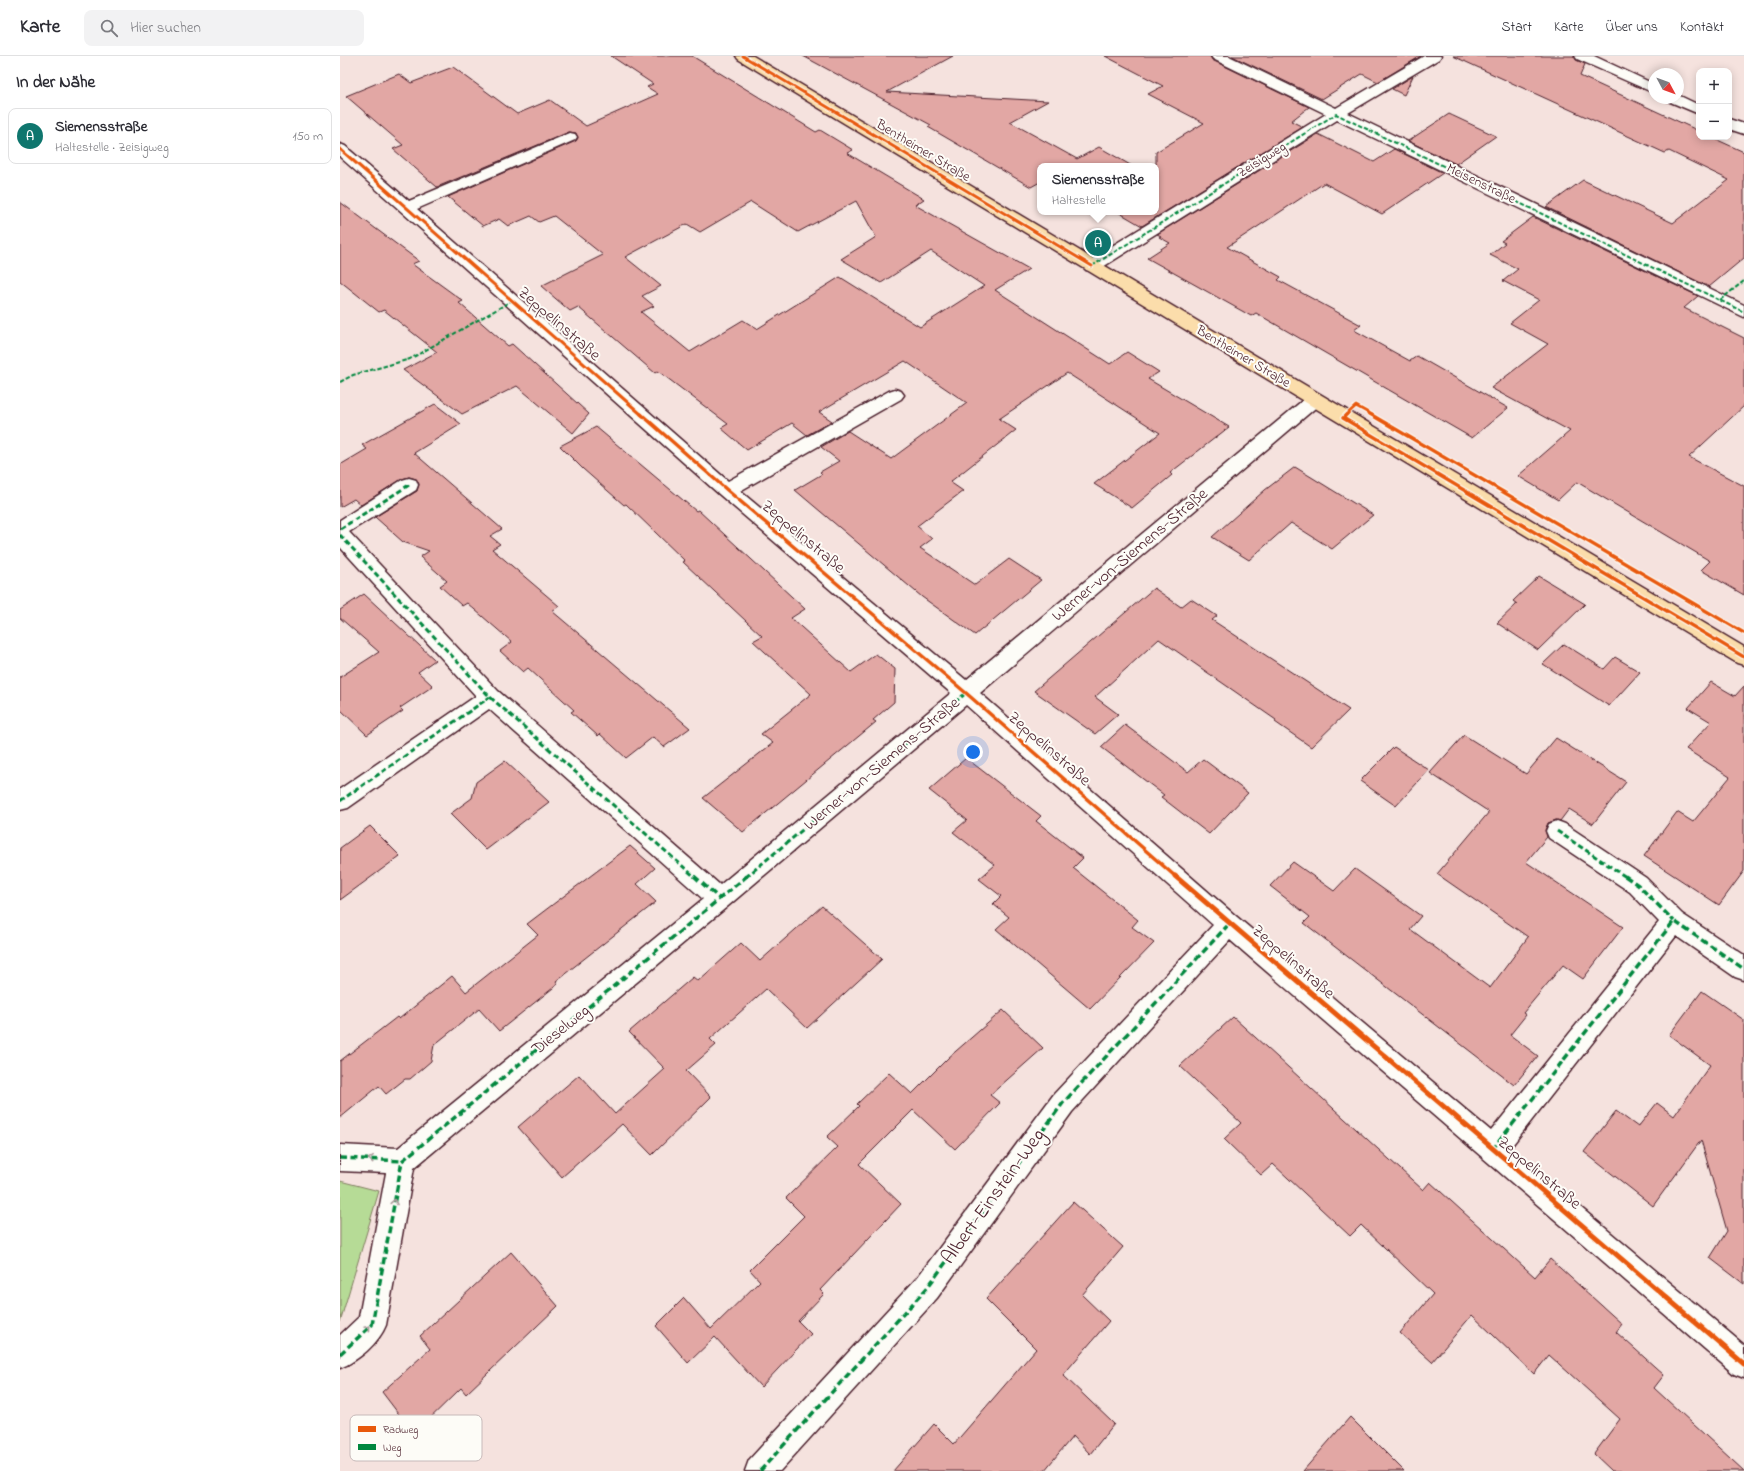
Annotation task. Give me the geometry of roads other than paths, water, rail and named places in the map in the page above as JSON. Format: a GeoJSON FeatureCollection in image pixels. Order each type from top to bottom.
{"type":"FeatureCollection","features":[{"type":"Feature","properties":{"kind":"main road","name":"Bentheimer Straße"},"geometry":{"type":"LineString","coordinates":[[743,56],[1744,657]]}},
{"type":"Feature","properties":{"kind":"street","name":"Meisenstraße"},"geometry":{"type":"LineString","coordinates":[[1218,56],[1744,312]]}},
{"type":"Feature","properties":{"kind":"street","name":"Zeisigweg"},"geometry":{"type":"LineString","coordinates":[[1092,266],[1336,114],[1434,56]]}},
{"type":"Feature","properties":{"kind":"street"},"geometry":{"type":"LineString","coordinates":[[1582,56],[1648,86]]}},
{"type":"Feature","properties":{"kind":"street"},"geometry":{"type":"LineString","coordinates":[[1684,103],[1696,109]]}},
{"type":"Feature","properties":{"kind":"street"},"geometry":{"type":"LineString","coordinates":[[1732,125],[1744,130]]}},
{"type":"Feature","properties":{"kind":"street"},"geometry":{"type":"LineString","coordinates":[[406,208],[570,137]]}},
{"type":"Feature","properties":{"kind":"street","name":"Zeppelinstraße"},"geometry":{"type":"LineString","coordinates":[[340,149],[727,490],[966,693],[1229,924],[1744,1364]]}},
{"type":"Feature","properties":{"kind":"street"},"geometry":{"type":"LineString","coordinates":[[727,490],[895,395]]}},
{"type":"Feature","properties":{"kind":"street","name":"Werner-von-Siemens-Straße"},"geometry":{"type":"LineString","coordinates":[[720,899],[1314,400]]}},
{"type":"Feature","properties":{"kind":"street"},"geometry":{"type":"LineString","coordinates":[[340,529],[409,486]]}},
{"type":"Feature","properties":{"kind":"street"},"geometry":{"type":"LineString","coordinates":[[340,535],[490,697],[720,899]]}},
{"type":"Feature","properties":{"kind":"street"},"geometry":{"type":"LineString","coordinates":[[340,801],[490,697]]}},
{"type":"Feature","properties":{"kind":"street"},"geometry":{"type":"LineString","coordinates":[[1557,831],[1638,885],[1674,921],[1744,969]]}},
{"type":"Feature","properties":{"kind":"street","name":"Dieselweg"},"geometry":{"type":"LineString","coordinates":[[402,1161],[720,899]]}},
{"type":"Feature","properties":{"kind":"street","name":"Zeppelinstraße"},"geometry":{"type":"LineString","coordinates":[[1492,1150],[1674,921]]}},
{"type":"Feature","properties":{"kind":"street","name":"Albert-Einstein-Weg"},"geometry":{"type":"LineString","coordinates":[[760,1471],[927,1288],[1063,1103],[1229,924]]}},
{"type":"Feature","properties":{"kind":"street"},"geometry":{"type":"LineString","coordinates":[[340,1158],[402,1161],[372,1325],[340,1354]]}},
{"type":"Feature","properties":{"kind":"place","name":"Siemensstraße"},"geometry":{"type":"Point","coordinates":[1098,243]}}]}
